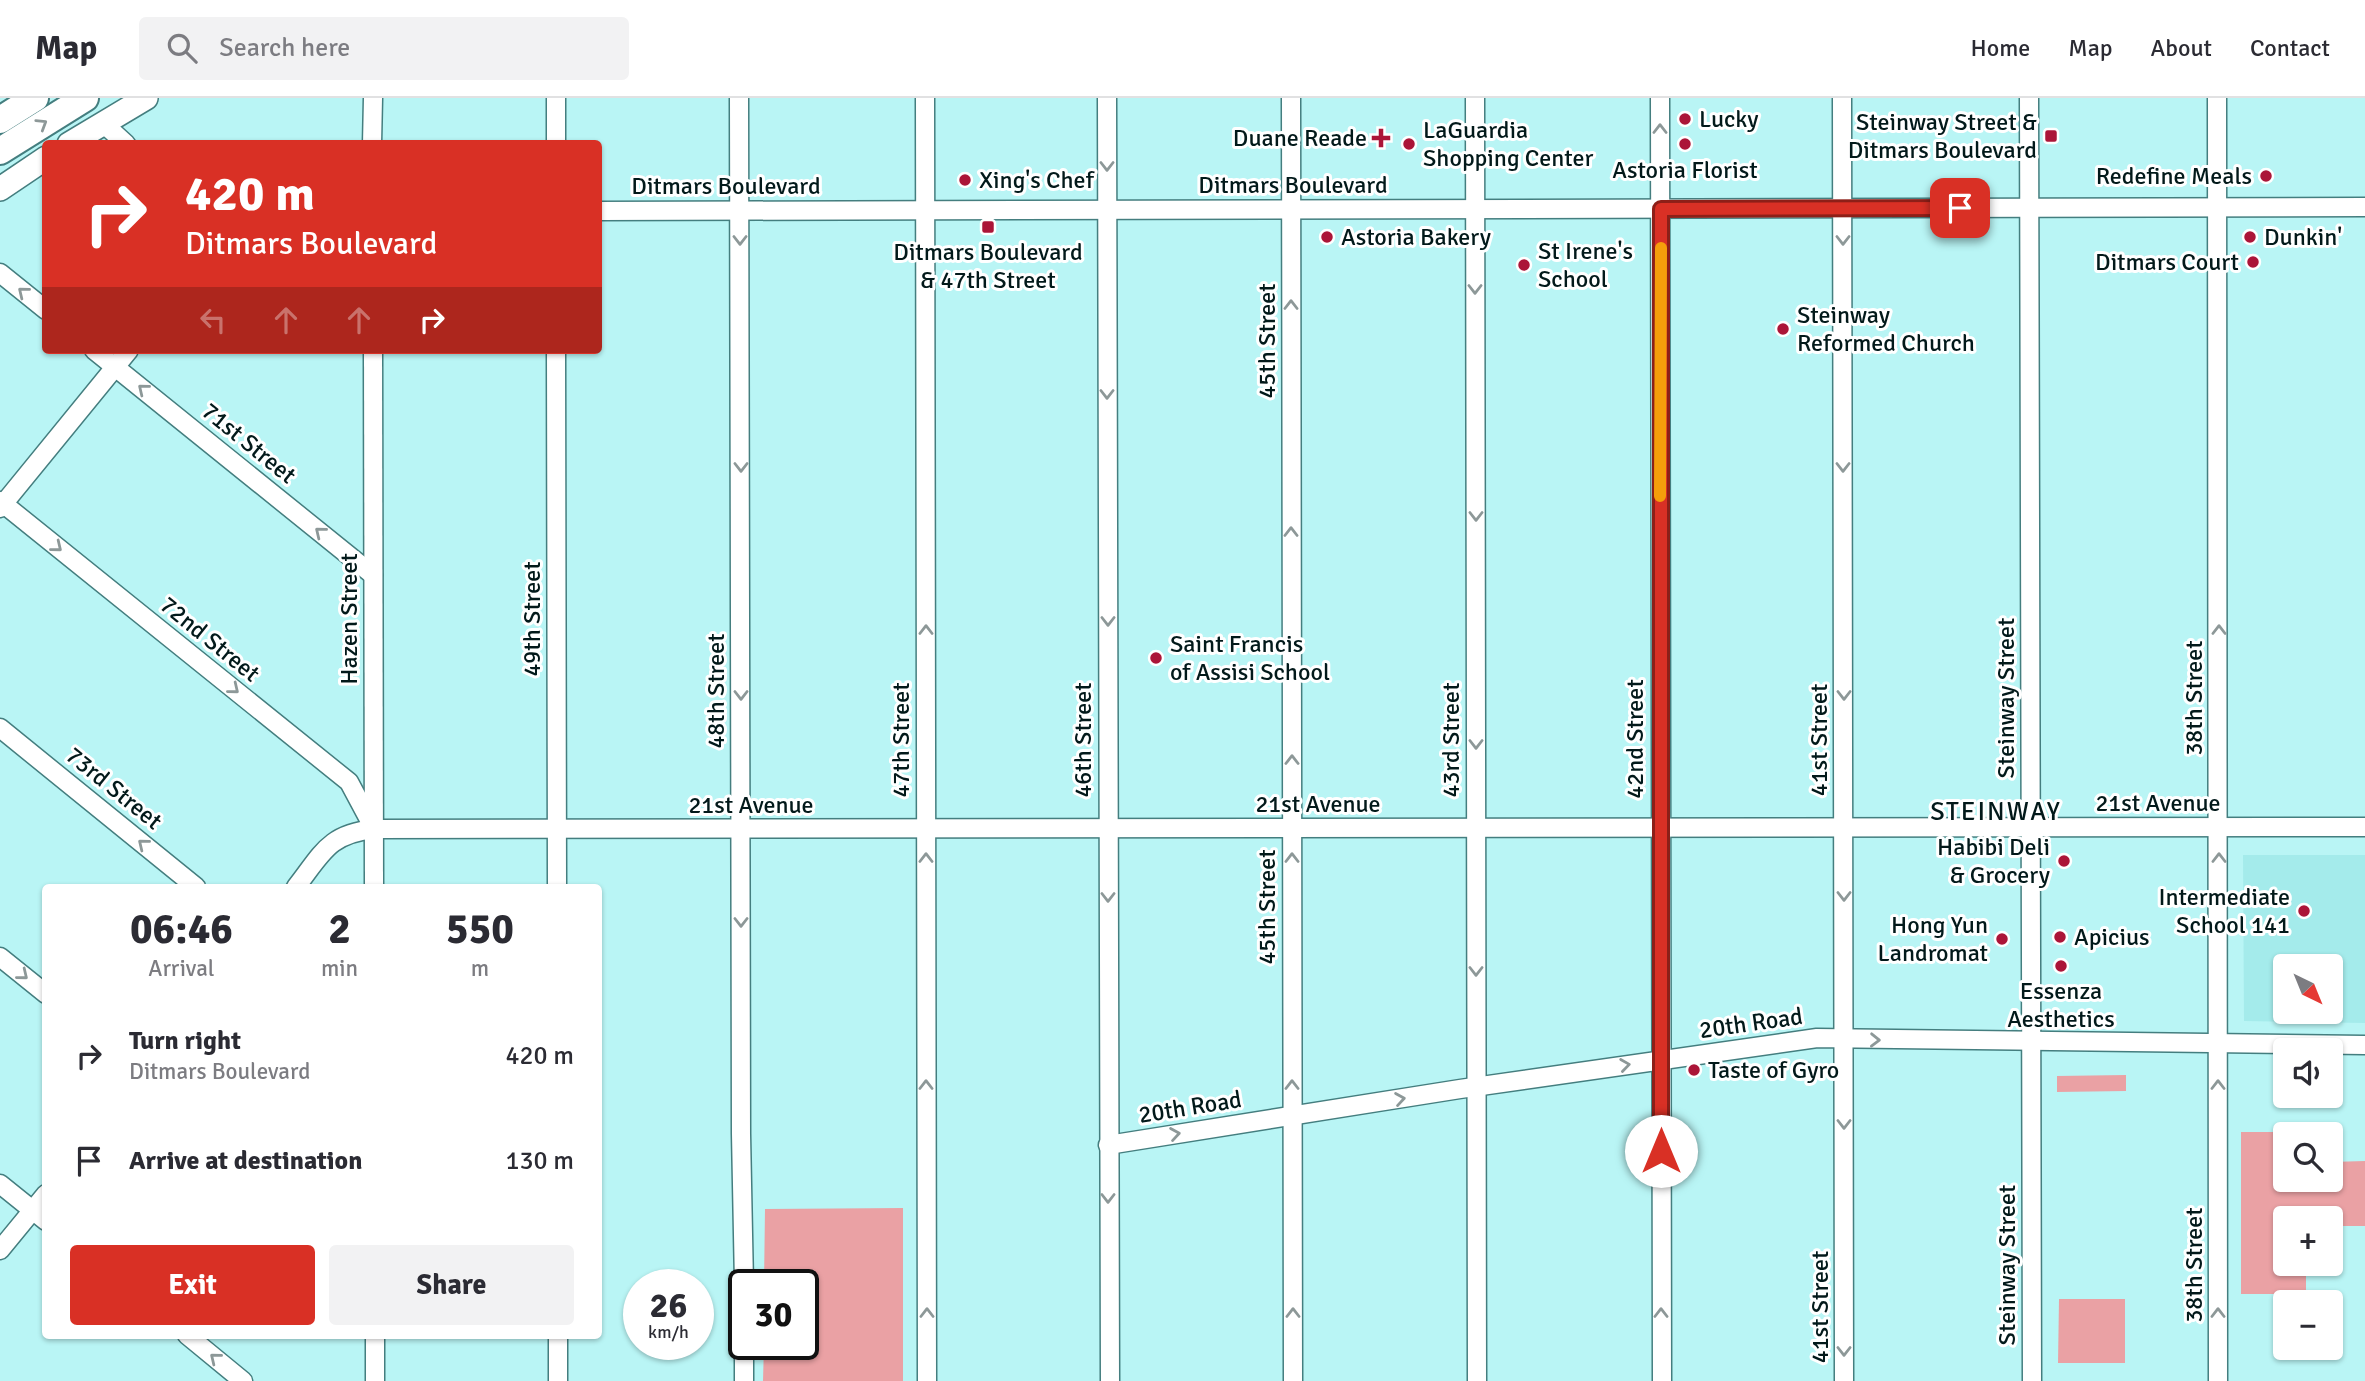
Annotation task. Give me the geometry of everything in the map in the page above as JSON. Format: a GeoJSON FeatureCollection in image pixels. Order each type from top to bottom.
{"type":"FeatureCollection","features":[{"type":"Feature","properties":{"kind":"highway"},"geometry":{"type":"LineString","coordinates":[[0,120],[36,98]]}},
{"type":"Feature","properties":{"kind":"highway"},"geometry":{"type":"LineString","coordinates":[[0,151],[85,98]]}},
{"type":"Feature","properties":{"kind":"main road"},"geometry":{"type":"LineString","coordinates":[[75,140],[146,98]]}},
{"type":"Feature","properties":{"kind":"main road"},"geometry":{"type":"LineString","coordinates":[[0,189],[42,161]]}},
{"type":"Feature","properties":{"kind":"street"},"geometry":{"type":"LineString","coordinates":[[372,140],[373,98]]}},
{"type":"Feature","properties":{"kind":"street"},"geometry":{"type":"LineString","coordinates":[[556,98],[556,140]]}},
{"type":"Feature","properties":{"kind":"street","name":"48th Street"},"geometry":{"type":"LineString","coordinates":[[739,98],[744,1269]]}},
{"type":"Feature","properties":{"kind":"street","name":"47th Street"},"geometry":{"type":"LineString","coordinates":[[925,98],[927,1381]]}},
{"type":"Feature","properties":{"kind":"street","name":"46th Street"},"geometry":{"type":"LineString","coordinates":[[1107,98],[1110,1381]]}},
{"type":"Feature","properties":{"kind":"street","name":"45th Street"},"geometry":{"type":"LineString","coordinates":[[1290,98],[1293,1381]]}},
{"type":"Feature","properties":{"kind":"street","name":"43rd Street"},"geometry":{"type":"LineString","coordinates":[[1475,98],[1475,1087],[1478,1381]]}},
{"type":"Feature","properties":{"kind":"street","name":"42nd Street"},"geometry":{"type":"LineString","coordinates":[[1660,98],[1659,828],[1662,1381]]}},
{"type":"Feature","properties":{"kind":"street","name":"41st Street"},"geometry":{"type":"LineString","coordinates":[[1842,98],[1844,1381]]}},
{"type":"Feature","properties":{"kind":"street","name":"Steinway Street"},"geometry":{"type":"LineString","coordinates":[[2029,98],[2032,1381]]}},
{"type":"Feature","properties":{"kind":"street","name":"38th Street"},"geometry":{"type":"LineString","coordinates":[[2217,98],[2218,1381]]}},
{"type":"Feature","properties":{"kind":"street"},"geometry":{"type":"LineString","coordinates":[[103,123],[122,140]]}},
{"type":"Feature","properties":{"kind":"street","name":"Ditmars Boulevard"},"geometry":{"type":"LineString","coordinates":[[602,211],[2365,207]]}},
{"type":"Feature","properties":{"kind":"street"},"geometry":{"type":"LineString","coordinates":[[0,273],[42,307]]}},
{"type":"Feature","properties":{"kind":"street","name":"71st Street"},"geometry":{"type":"LineString","coordinates":[[99,354],[373,575]]}},
{"type":"Feature","properties":{"kind":"street"},"geometry":{"type":"LineString","coordinates":[[1,504],[126,354]]}},
{"type":"Feature","properties":{"kind":"street","name":"Hazen Street"},"geometry":{"type":"LineString","coordinates":[[373,354],[374,884]]}},
{"type":"Feature","properties":{"kind":"street","name":"49th Street"},"geometry":{"type":"LineString","coordinates":[[556,354],[557,884]]}},
{"type":"Feature","properties":{"kind":"street","name":"72nd Street"},"geometry":{"type":"LineString","coordinates":[[1,504],[349,782],[374,829]]}},
{"type":"Feature","properties":{"kind":"street","name":"73rd Street"},"geometry":{"type":"LineString","coordinates":[[0,728],[192,884]]}},
{"type":"Feature","properties":{"kind":"street","name":"21st Avenue"},"geometry":{"type":"LineString","coordinates":[[298,884],[335,840],[349,832],[374,829],[2365,827]]}},
{"type":"Feature","properties":{"kind":"street"},"geometry":{"type":"LineString","coordinates":[[0,957],[42,991]]}},
{"type":"Feature","properties":{"kind":"street","name":"20th Road"},"geometry":{"type":"LineString","coordinates":[[1108,1145],[1475,1087],[1816,1038],[2365,1045]]}},
{"type":"Feature","properties":{"kind":"street"},"geometry":{"type":"LineString","coordinates":[[0,1184],[39,1215],[0,1250]]}},
{"type":"Feature","properties":{"kind":"street"},"geometry":{"type":"LineString","coordinates":[[192,1339],[243,1381]]}},
{"type":"Feature","properties":{"kind":"street"},"geometry":{"type":"LineString","coordinates":[[375,1339],[375,1381]]}},
{"type":"Feature","properties":{"kind":"street"},"geometry":{"type":"LineString","coordinates":[[558,1339],[558,1381]]}},
{"type":"Feature","properties":{"kind":"street"},"geometry":{"type":"LineString","coordinates":[[744,1360],[744,1381]]}},
{"type":"Feature","properties":{"kind":"shaded area","name":"Intermediate School 141"},"geometry":{"type":"Polygon","coordinates":[[[2243,855],[2365,855],[2365,1023],[2343,1023],[2343,954],[2273,954],[2273,1021],[2244,1021],[2243,855]]]}},
{"type":"Feature","properties":{"kind":"shaded area"},"geometry":{"type":"Polygon","coordinates":[[[2126,1075],[2126,1091],[2057,1092],[2057,1076],[2126,1075]]]}},
{"type":"Feature","properties":{"kind":"shaded area"},"geometry":{"type":"Polygon","coordinates":[[[2241,1132],[2273,1132],[2273,1192],[2343,1192],[2343,1162],[2365,1161],[2365,1226],[2343,1226],[2343,1206],[2273,1206],[2273,1276],[2306,1276],[2306,1290],[2241,1294],[2241,1132]]]}},
{"type":"Feature","properties":{"kind":"shaded area"},"geometry":{"type":"Polygon","coordinates":[[[903,1208],[903,1381],[763,1381],[764,1360],[819,1360],[819,1269],[764,1269],[765,1209],[903,1208]]]}},
{"type":"Feature","properties":{"kind":"shaded area"},"geometry":{"type":"Polygon","coordinates":[[[2059,1299],[2125,1299],[2125,1363],[2058,1363],[2059,1299]]]}},
{"type":"Feature","properties":{"kind":"slow traffic"},"geometry":{"type":"LineString","coordinates":[[1660,496],[1661,248]]}},
{"type":"Feature","properties":{"kind":"place","name":"Lucky"},"geometry":{"type":"Point","coordinates":[1685,119]}},
{"type":"Feature","properties":{"kind":"place","name":"Steinway Street & Ditmars Boulevard"},"geometry":{"type":"Point","coordinates":[2051,136]}},
{"type":"Feature","properties":{"kind":"place","name":"Duane Reade"},"geometry":{"type":"Point","coordinates":[1381,138]}},
{"type":"Feature","properties":{"kind":"place","name":"LaGuardia Shopping Center"},"geometry":{"type":"Point","coordinates":[1409,144]}},
{"type":"Feature","properties":{"kind":"place","name":"Astoria Florist"},"geometry":{"type":"Point","coordinates":[1685,144]}},
{"type":"Feature","properties":{"kind":"place","name":"Redefine Meals"},"geometry":{"type":"Point","coordinates":[2266,176]}},
{"type":"Feature","properties":{"kind":"place","name":"Xing's Chef"},"geometry":{"type":"Point","coordinates":[965,180]}},
{"type":"Feature","properties":{"kind":"place","name":"Ditmars Boulevard & 47th Street"},"geometry":{"type":"Point","coordinates":[988,227]}},
{"type":"Feature","properties":{"kind":"place","name":"Astoria Bakery"},"geometry":{"type":"Point","coordinates":[1327,237]}},
{"type":"Feature","properties":{"kind":"place","name":"Dunkin'"},"geometry":{"type":"Point","coordinates":[2250,237]}},
{"type":"Feature","properties":{"kind":"place","name":"Ditmars Court"},"geometry":{"type":"Point","coordinates":[2253,262]}},
{"type":"Feature","properties":{"kind":"place","name":"St Irene's School"},"geometry":{"type":"Point","coordinates":[1524,265]}},
{"type":"Feature","properties":{"kind":"place","name":"Steinway Reformed Church"},"geometry":{"type":"Point","coordinates":[1783,329]}},
{"type":"Feature","properties":{"kind":"place","name":"Saint Francis of Assisi School"},"geometry":{"type":"Point","coordinates":[1156,658]}},
{"type":"Feature","properties":{"kind":"place","name":"Habibi Deli & Grocery"},"geometry":{"type":"Point","coordinates":[2064,861]}},
{"type":"Feature","properties":{"kind":"place","name":"Intermediate School 141"},"geometry":{"type":"Point","coordinates":[2304,911]}},
{"type":"Feature","properties":{"kind":"place","name":"Apicius"},"geometry":{"type":"Point","coordinates":[2060,937]}},
{"type":"Feature","properties":{"kind":"place","name":"Hong Yun Landromat"},"geometry":{"type":"Point","coordinates":[2002,939]}},
{"type":"Feature","properties":{"kind":"place","name":"Essenza Aesthetics"},"geometry":{"type":"Point","coordinates":[2061,966]}},
{"type":"Feature","properties":{"kind":"place","name":"Taste of Gyro"},"geometry":{"type":"Point","coordinates":[1694,1070]}},
{"type":"Feature","properties":{"kind":"district","name":"STEINWAY"},"geometry":{"type":"Point","coordinates":[1996,811]}},
{"type":"Feature","properties":{"kind":"route"},"geometry":{"type":"LineString","coordinates":[[1661,1151],[1661,209],[1960,208]]}}]}
